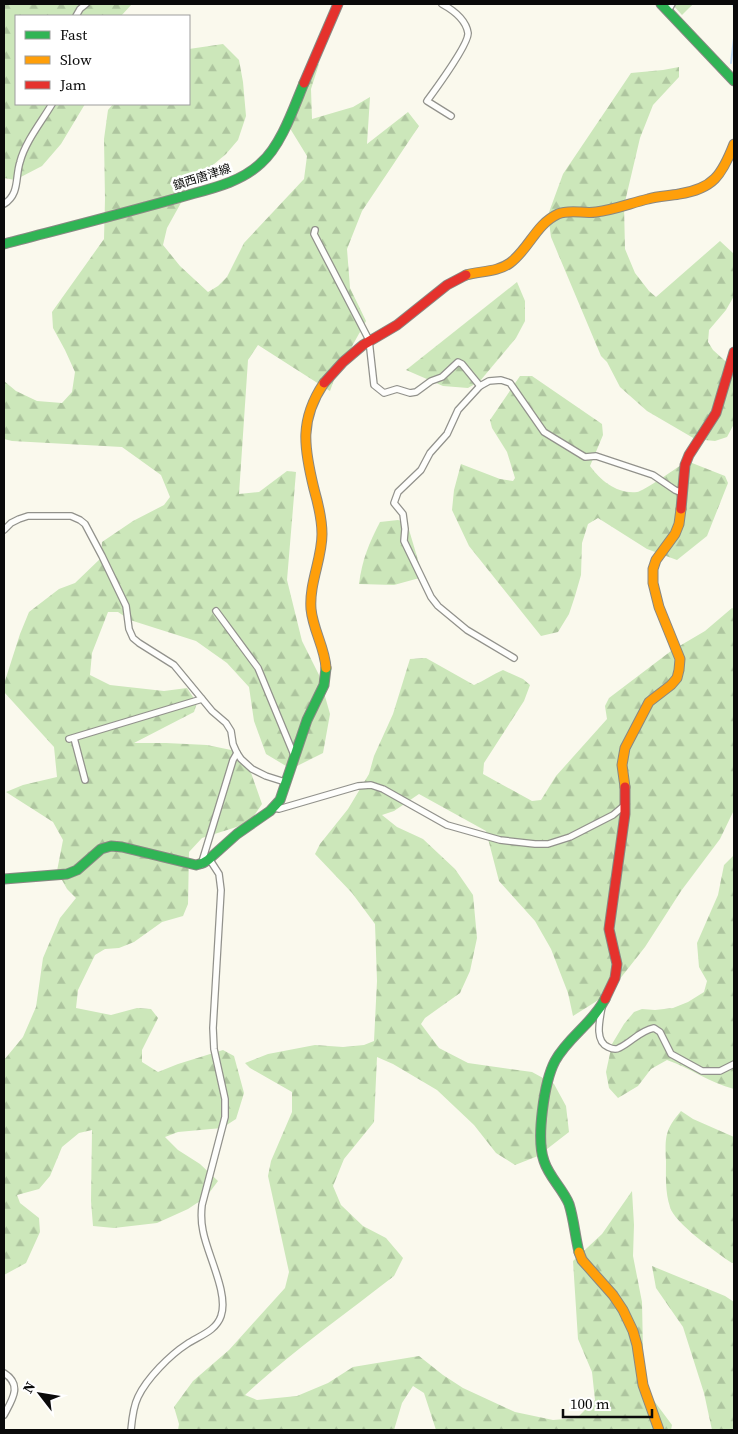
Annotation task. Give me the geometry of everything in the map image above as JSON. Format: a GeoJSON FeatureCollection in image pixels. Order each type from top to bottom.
{"type":"FeatureCollection","features":[{"type":"Feature","properties":{"kind":"street"},"geometry":{"type":"LineString","coordinates":[[77,15],[86,4]]}},
{"type":"Feature","properties":{"kind":"street","name":"鎮西唐津線"},"geometry":{"type":"LineString","coordinates":[[4,244],[133,211],[231,182],[250,173],[263,162],[274,148],[289,118],[338,4]]}},
{"type":"Feature","properties":{"kind":"street"},"geometry":{"type":"LineString","coordinates":[[442,4],[454,11],[468,32],[467,38],[451,67],[427,101],[451,116]]}},
{"type":"Feature","properties":{"kind":"street"},"geometry":{"type":"LineString","coordinates":[[667,6],[734,80]]}},
{"type":"Feature","properties":{"kind":"street"},"geometry":{"type":"LineString","coordinates":[[4,204],[13,196],[20,161],[26,146],[51,105]]}},
{"type":"Feature","properties":{"kind":"street"},"geometry":{"type":"LineString","coordinates":[[4,879],[67,874],[77,870],[101,849],[111,846],[201,865],[210,860],[218,850],[246,827],[274,808],[280,800],[309,716],[325,681],[324,654],[316,633],[310,606],[312,582],[322,544],[322,530],[319,507],[305,446],[306,426],[314,401],[322,385],[369,340],[397,326],[450,283],[465,275],[504,267],[512,261],[551,218],[560,213],[610,211],[648,199],[678,194],[706,186],[719,172],[734,144]]}},
{"type":"Feature","properties":{"kind":"street"},"geometry":{"type":"LineString","coordinates":[[315,230],[314,234],[369,340],[374,385],[384,393],[397,389],[410,393],[416,392],[431,381],[442,377],[458,362],[462,364],[480,386]]}},
{"type":"Feature","properties":{"kind":"street"},"geometry":{"type":"LineString","coordinates":[[659,1430],[643,1385],[633,1331],[613,1295],[582,1260],[578,1250],[576,1231],[568,1202],[543,1160],[540,1135],[550,1073],[555,1061],[564,1047],[602,1005],[615,978],[617,964],[609,928],[626,804],[622,764],[626,748],[649,702],[671,685],[677,678],[680,670],[680,659],[659,607],[653,583],[653,569],[656,560],[675,534],[679,524],[685,466],[689,455],[716,413],[734,352]]}},
{"type":"Feature","properties":{"kind":"street"},"geometry":{"type":"LineString","coordinates":[[514,658],[467,630],[438,606],[431,597],[404,541],[403,514],[394,502],[398,492],[422,470],[430,453],[447,434],[458,410],[480,386],[489,381],[501,380],[510,384],[544,432],[585,457],[596,456],[653,475],[682,493]]}},
{"type":"Feature","properties":{"kind":"street"},"geometry":{"type":"LineString","coordinates":[[4,530],[11,523],[28,516],[71,516],[85,524],[126,606],[129,629],[133,638],[174,665],[212,711],[226,723],[231,731],[233,744],[241,759],[252,769],[285,782]]}},
{"type":"Feature","properties":{"kind":"street"},"geometry":{"type":"LineString","coordinates":[[216,611],[258,668],[294,756]]}},
{"type":"Feature","properties":{"kind":"street"},"geometry":{"type":"LineString","coordinates":[[84,780],[71,739],[202,699]]}},
{"type":"Feature","properties":{"kind":"street"},"geometry":{"type":"LineString","coordinates":[[201,865],[233,760],[237,753]]}},
{"type":"Feature","properties":{"kind":"street"},"geometry":{"type":"LineString","coordinates":[[274,808],[279,809],[358,786],[372,786],[383,789],[447,825],[500,840],[548,844],[570,837],[612,815],[626,804]]}},
{"type":"Feature","properties":{"kind":"street"},"geometry":{"type":"LineString","coordinates":[[131,1430],[134,1405],[144,1386],[176,1351],[215,1326],[219,1321],[223,1307],[222,1294],[203,1232],[201,1218],[202,1205],[225,1117],[226,1106],[214,1049],[213,1028],[221,890],[219,874],[210,860]]}},
{"type":"Feature","properties":{"kind":"street"},"geometry":{"type":"LineString","coordinates":[[602,1005],[599,1035],[604,1045],[610,1049],[618,1049],[645,1030],[654,1028],[660,1032],[671,1054],[702,1071],[720,1071],[734,1064]]}},
{"type":"Feature","properties":{"kind":"street"},"geometry":{"type":"LineString","coordinates":[[4,1373],[14,1382],[15,1389],[4,1415]]}},
{"type":"Feature","properties":{"kind":"green space"},"geometry":{"type":"Polygon","coordinates":[[[4,4],[132,4],[122,15],[15,15],[15,105],[84,105],[61,144],[42,166],[15,180],[4,178],[4,4]]]}},
{"type":"Feature","properties":{"kind":"green space"},"geometry":{"type":"Polygon","coordinates":[[[672,4],[693,4],[682,15],[672,4]]]}},
{"type":"Feature","properties":{"kind":"green space"},"geometry":{"type":"Polygon","coordinates":[[[223,44],[239,60],[246,116],[238,140],[226,154],[200,176],[187,192],[167,228],[163,245],[180,266],[208,292],[227,277],[244,243],[304,179],[307,156],[291,130],[292,118],[315,65],[319,64],[311,89],[312,119],[353,107],[370,97],[367,144],[408,112],[419,126],[362,211],[347,249],[350,288],[366,321],[335,377],[330,391],[258,345],[248,360],[239,494],[259,492],[287,471],[296,472],[287,580],[302,641],[319,675],[330,714],[323,753],[291,769],[266,754],[254,721],[249,687],[227,663],[196,641],[130,620],[118,612],[108,612],[92,653],[90,675],[110,685],[164,691],[187,688],[197,703],[194,712],[134,743],[207,745],[236,751],[250,770],[262,804],[249,823],[202,838],[189,852],[188,904],[183,916],[162,922],[134,942],[119,948],[105,949],[95,955],[78,990],[76,1008],[111,1015],[137,1008],[151,1009],[158,1018],[142,1050],[142,1062],[158,1072],[223,1050],[234,1056],[244,1093],[236,1119],[222,1128],[178,1132],[165,1137],[178,1150],[200,1164],[218,1181],[206,1197],[188,1209],[157,1223],[114,1228],[93,1226],[91,1201],[92,1130],[79,1133],[62,1147],[50,1176],[39,1189],[17,1195],[20,1203],[39,1218],[40,1232],[26,1263],[4,1275],[4,1060],[23,1037],[36,1007],[43,958],[60,918],[76,898],[67,889],[57,871],[63,840],[53,822],[6,792],[23,785],[57,777],[54,747],[4,692],[4,684],[29,612],[59,589],[75,583],[101,558],[102,542],[133,521],[164,505],[170,497],[161,475],[122,447],[4,439],[4,381],[16,391],[37,401],[62,403],[72,392],[75,372],[53,328],[52,312],[104,239],[104,139],[108,110],[112,105],[190,105],[190,49],[223,44]]]}},
{"type":"Feature","properties":{"kind":"green space"},"geometry":{"type":"Polygon","coordinates":[[[679,67],[679,77],[653,105],[640,138],[624,206],[625,249],[635,273],[656,297],[720,241],[734,254],[734,296],[726,310],[709,330],[708,342],[713,350],[734,369],[734,424],[727,437],[715,441],[695,439],[647,411],[620,387],[607,362],[601,356],[551,237],[548,215],[563,174],[631,73],[679,67]]]}},
{"type":"Feature","properties":{"kind":"green space"},"geometry":{"type":"Polygon","coordinates":[[[517,282],[525,301],[525,321],[516,338],[480,381],[468,388],[443,386],[406,370],[517,282]]]}},
{"type":"Feature","properties":{"kind":"green space"},"geometry":{"type":"Polygon","coordinates":[[[520,376],[532,376],[602,424],[603,435],[590,466],[599,477],[616,489],[630,492],[641,491],[687,461],[725,476],[728,483],[707,536],[677,560],[647,549],[598,518],[588,524],[582,543],[581,575],[569,614],[558,632],[541,636],[469,546],[452,510],[454,490],[461,464],[500,479],[513,481],[515,478],[507,452],[492,428],[490,420],[520,376]]]}},
{"type":"Feature","properties":{"kind":"green space"},"geometry":{"type":"Polygon","coordinates":[[[398,520],[407,523],[423,577],[394,585],[359,584],[366,552],[380,522],[398,520]]]}},
{"type":"Feature","properties":{"kind":"green space"},"geometry":{"type":"Polygon","coordinates":[[[732,608],[734,609],[734,810],[720,839],[681,891],[645,947],[608,994],[573,1016],[568,993],[551,949],[535,921],[499,881],[486,831],[419,794],[394,811],[382,815],[397,827],[423,839],[455,869],[473,895],[477,938],[470,971],[460,993],[425,1018],[421,1024],[439,1048],[468,1063],[532,1072],[554,1084],[566,1106],[569,1132],[538,1156],[515,1165],[496,1153],[474,1125],[437,1090],[393,1064],[377,1057],[374,1122],[344,1159],[333,1186],[341,1205],[363,1226],[386,1238],[403,1258],[394,1276],[299,1349],[245,1395],[257,1400],[297,1396],[328,1383],[353,1367],[419,1356],[463,1388],[515,1412],[553,1420],[577,1418],[595,1400],[592,1372],[578,1339],[573,1261],[602,1234],[632,1191],[633,1256],[642,1302],[642,1374],[649,1394],[672,1425],[671,1430],[436,1430],[424,1393],[413,1386],[402,1403],[394,1430],[178,1430],[179,1424],[174,1407],[193,1381],[229,1350],[285,1288],[289,1272],[268,1176],[271,1161],[292,1112],[292,1092],[250,1068],[245,1063],[268,1054],[315,1045],[343,1047],[364,1045],[374,1041],[377,981],[375,924],[352,893],[315,854],[320,844],[348,809],[369,774],[374,756],[393,714],[410,659],[426,658],[474,685],[503,670],[523,679],[530,685],[524,701],[484,763],[483,774],[532,801],[541,800],[556,776],[607,719],[605,706],[609,698],[671,651],[705,631],[732,608]]]}},
{"type":"Feature","properties":{"kind":"green space"},"geometry":{"type":"Polygon","coordinates":[[[734,855],[734,1089],[667,1060],[651,1069],[638,1086],[618,1098],[609,1088],[606,1072],[612,1044],[624,1024],[634,1012],[642,1009],[673,1008],[688,1002],[704,992],[707,981],[699,967],[697,943],[718,895],[724,865],[734,855]]]}},
{"type":"Feature","properties":{"kind":"green space"},"geometry":{"type":"Polygon","coordinates":[[[681,1111],[693,1119],[734,1137],[734,1263],[687,1229],[673,1214],[670,1207],[666,1184],[666,1139],[672,1123],[681,1111]]]}},
{"type":"Feature","properties":{"kind":"green space"},"geometry":{"type":"Polygon","coordinates":[[[652,1266],[725,1296],[734,1302],[734,1430],[712,1430],[704,1393],[683,1327],[656,1288],[652,1266]]]}},
{"type":"Feature","properties":{"kind":"waterway"},"geometry":{"type":"LineString","coordinates":[[733,4],[734,8]]}},
{"type":"Feature","properties":{"kind":"waterway"},"geometry":{"type":"LineString","coordinates":[[731,63],[734,38]]}},
{"type":"Feature","properties":{"kind":"traffic: fast"},"geometry":{"type":"LineString","coordinates":[[661,4],[734,81]]}},
{"type":"Feature","properties":{"kind":"traffic: fast"},"geometry":{"type":"LineString","coordinates":[[4,244],[131,211],[231,182],[242,177],[261,163],[275,147],[304,83]]}},
{"type":"Feature","properties":{"kind":"traffic: fast"},"geometry":{"type":"LineString","coordinates":[[4,879],[67,874],[77,870],[101,849],[111,846],[196,865],[208,860],[237,834],[270,811],[280,800],[307,720],[324,685],[326,668]]}},
{"type":"Feature","properties":{"kind":"traffic: fast"},"geometry":{"type":"LineString","coordinates":[[579,1252],[569,1204],[544,1161],[541,1139],[542,1111],[551,1070],[560,1052],[600,1008],[605,999]]}},
{"type":"Feature","properties":{"kind":"traffic: slow"},"geometry":{"type":"LineString","coordinates":[[466,275],[494,270],[510,263],[538,230],[550,218],[558,214],[603,211],[652,198],[691,192],[700,188],[715,179],[725,164],[734,144]]}},
{"type":"Feature","properties":{"kind":"traffic: slow"},"geometry":{"type":"LineString","coordinates":[[324,383],[310,409],[307,422],[306,447],[320,511],[322,534],[312,590],[311,609],[324,653],[326,668]]}},
{"type":"Feature","properties":{"kind":"traffic: slow"},"geometry":{"type":"LineString","coordinates":[[625,787],[622,765],[625,748],[649,702],[671,685],[677,678],[679,670],[680,659],[659,607],[653,583],[653,569],[656,560],[675,534],[679,524],[681,509]]}},
{"type":"Feature","properties":{"kind":"traffic: slow"},"geometry":{"type":"LineString","coordinates":[[579,1252],[582,1260],[613,1295],[633,1331],[643,1385],[659,1430]]}},
{"type":"Feature","properties":{"kind":"traffic: jam"},"geometry":{"type":"LineString","coordinates":[[304,83],[338,4]]}},
{"type":"Feature","properties":{"kind":"traffic: jam"},"geometry":{"type":"LineString","coordinates":[[324,383],[343,362],[363,345],[397,325],[447,285],[466,275]]}},
{"type":"Feature","properties":{"kind":"traffic: jam"},"geometry":{"type":"LineString","coordinates":[[681,509],[685,465],[689,455],[716,413],[734,352]]}},
{"type":"Feature","properties":{"kind":"traffic: jam"},"geometry":{"type":"LineString","coordinates":[[605,999],[615,978],[617,964],[609,929],[625,814],[625,787]]}}]}
